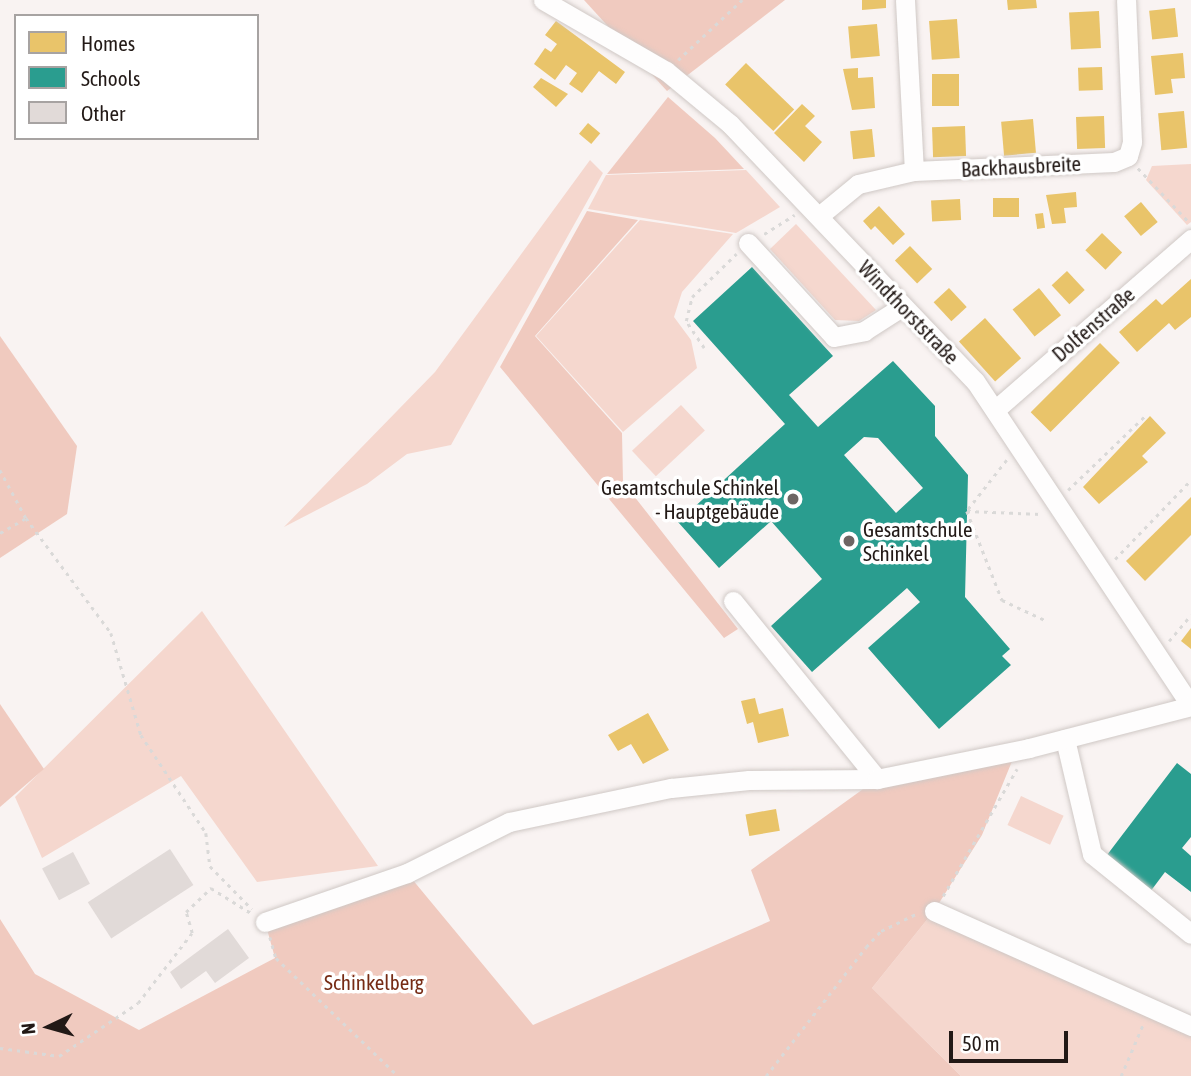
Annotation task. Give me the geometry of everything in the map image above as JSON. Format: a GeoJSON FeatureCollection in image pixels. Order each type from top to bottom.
{"type":"FeatureCollection","features":[{"type":"Feature","properties":{"kind":"street","name":"Windthorststraße"},"geometry":{"type":"LineString","coordinates":[[543,0],[666,71],[730,124],[975,381],[1101,575],[1191,706]]}},
{"type":"Feature","properties":{"kind":"street"},"geometry":{"type":"LineString","coordinates":[[905,0],[914,170]]}},
{"type":"Feature","properties":{"kind":"street"},"geometry":{"type":"LineString","coordinates":[[1126,0],[1132,142],[1128,156]]}},
{"type":"Feature","properties":{"kind":"street","name":"Backhausbreite"},"geometry":{"type":"LineString","coordinates":[[814,211],[858,184],[914,170],[1114,162],[1128,156]]}},
{"type":"Feature","properties":{"kind":"street","name":"Dolfenstraße"},"geometry":{"type":"LineString","coordinates":[[995,410],[1191,239]]}},
{"type":"Feature","properties":{"kind":"street"},"geometry":{"type":"LineString","coordinates":[[748,243],[834,337],[864,331],[903,306]]}},
{"type":"Feature","properties":{"kind":"street"},"geometry":{"type":"LineString","coordinates":[[733,601],[877,779]]}},
{"type":"Feature","properties":{"kind":"street"},"geometry":{"type":"LineString","coordinates":[[265,922],[407,873],[509,822],[671,788],[749,780],[877,779],[1029,748],[1191,706]]}},
{"type":"Feature","properties":{"kind":"street"},"geometry":{"type":"LineString","coordinates":[[1065,739],[1092,855],[1191,934]]}},
{"type":"Feature","properties":{"kind":"street"},"geometry":{"type":"LineString","coordinates":[[934,911],[1191,1026]]}},
{"type":"Feature","properties":{"kind":"path"},"geometry":{"type":"LineString","coordinates":[[666,71],[742,0]]}},
{"type":"Feature","properties":{"kind":"path"},"geometry":{"type":"LineString","coordinates":[[1128,156],[1191,224]]}},
{"type":"Feature","properties":{"kind":"path"},"geometry":{"type":"LineString","coordinates":[[704,348],[686,321],[692,297],[748,243],[814,211]]}},
{"type":"Feature","properties":{"kind":"path"},"geometry":{"type":"LineString","coordinates":[[967,511],[1059,509],[1145,416]]}},
{"type":"Feature","properties":{"kind":"path"},"geometry":{"type":"LineString","coordinates":[[967,511],[1018,446]]}},
{"type":"Feature","properties":{"kind":"path"},"geometry":{"type":"LineString","coordinates":[[0,470],[26,518],[111,633],[141,735],[206,833],[210,866],[265,922],[276,958],[398,1076]]}},
{"type":"Feature","properties":{"kind":"path"},"geometry":{"type":"LineString","coordinates":[[1101,575],[1191,480]]}},
{"type":"Feature","properties":{"kind":"path"},"geometry":{"type":"LineString","coordinates":[[967,511],[1002,600],[1047,621]]}},
{"type":"Feature","properties":{"kind":"path"},"geometry":{"type":"LineString","coordinates":[[0,533],[26,518]]}},
{"type":"Feature","properties":{"kind":"path"},"geometry":{"type":"LineString","coordinates":[[1156,657],[1191,615]]}},
{"type":"Feature","properties":{"kind":"path"},"geometry":{"type":"LineString","coordinates":[[766,1076],[810,1014],[881,931],[906,916],[934,911],[1029,748]]}},
{"type":"Feature","properties":{"kind":"path"},"geometry":{"type":"LineString","coordinates":[[0,1048],[59,1056],[138,1003],[192,933],[186,912],[211,888],[265,922]]}},
{"type":"Feature","properties":{"kind":"path"},"geometry":{"type":"LineString","coordinates":[[1121,1076],[1149,1009]]}},
{"type":"Feature","properties":{"kind":"shaded area"},"geometry":{"type":"Polygon","coordinates":[[[590,160],[603,173],[451,445],[407,454],[367,484],[284,527],[435,372],[590,160]]]}},
{"type":"Feature","properties":{"kind":"shaded area"},"geometry":{"type":"Polygon","coordinates":[[[1191,164],[1191,222],[1187,225],[1146,180],[1152,166],[1191,164]]]}},
{"type":"Feature","properties":{"kind":"shaded area"},"geometry":{"type":"Polygon","coordinates":[[[746,170],[780,207],[736,233],[588,209],[606,175],[746,170]]]}},
{"type":"Feature","properties":{"kind":"shaded area"},"geometry":{"type":"Polygon","coordinates":[[[640,220],[733,234],[682,292],[674,317],[691,340],[697,368],[623,432],[536,336],[640,220]]]}},
{"type":"Feature","properties":{"kind":"shaded area"},"geometry":{"type":"Polygon","coordinates":[[[796,224],[876,310],[859,321],[835,320],[770,249],[796,224]]]}},
{"type":"Feature","properties":{"kind":"shaded area"},"geometry":{"type":"Polygon","coordinates":[[[681,405],[705,431],[656,476],[632,451],[681,405]]]}},
{"type":"Feature","properties":{"kind":"shaded area"},"geometry":{"type":"Polygon","coordinates":[[[202,611],[378,866],[257,882],[181,776],[42,858],[15,797],[202,611]]]}},
{"type":"Feature","properties":{"kind":"shaded area"},"geometry":{"type":"Polygon","coordinates":[[[1021,796],[1064,816],[1050,845],[1007,825],[1021,796]]]}},
{"type":"Feature","properties":{"kind":"shaded area"},"geometry":{"type":"Polygon","coordinates":[[[934,911],[1191,1029],[1191,1076],[961,1076],[872,988],[934,911]]]}},
{"type":"Feature","properties":{"kind":"green space"},"geometry":{"type":"Polygon","coordinates":[[[584,0],[785,0],[667,91],[584,0]]]}},
{"type":"Feature","properties":{"kind":"green space"},"geometry":{"type":"Polygon","coordinates":[[[668,97],[715,138],[744,169],[607,174],[668,97]]]}},
{"type":"Feature","properties":{"kind":"green space"},"geometry":{"type":"Polygon","coordinates":[[[587,211],[638,220],[535,336],[622,433],[623,482],[738,629],[724,638],[500,367],[587,211]]]}},
{"type":"Feature","properties":{"kind":"green space"},"geometry":{"type":"Polygon","coordinates":[[[0,336],[77,446],[67,514],[0,558],[0,336]]]}},
{"type":"Feature","properties":{"kind":"green space"},"geometry":{"type":"Polygon","coordinates":[[[0,704],[44,769],[0,807],[0,704]]]}},
{"type":"Feature","properties":{"kind":"green space","name":"Schinkelberg"},"geometry":{"type":"Polygon","coordinates":[[[1019,744],[982,835],[934,911],[872,988],[961,1076],[0,1076],[0,919],[35,974],[139,1030],[275,958],[265,922],[407,873],[533,1025],[770,921],[751,870],[877,779],[1019,744]]]}},
{"type":"Feature","properties":{"kind":"building: Homes"},"geometry":{"type":"Polygon","coordinates":[[[862,0],[886,0],[886,8],[862,10],[862,0]]]}},
{"type":"Feature","properties":{"kind":"building: Homes"},"geometry":{"type":"Polygon","coordinates":[[[1007,0],[1036,0],[1037,8],[1008,10],[1007,0]]]}},
{"type":"Feature","properties":{"kind":"building: Homes"},"geometry":{"type":"Polygon","coordinates":[[[1175,8],[1178,37],[1152,40],[1149,11],[1175,8]]]}},
{"type":"Feature","properties":{"kind":"building: Homes"},"geometry":{"type":"Polygon","coordinates":[[[1099,11],[1101,48],[1071,50],[1069,13],[1099,11]]]}},
{"type":"Feature","properties":{"kind":"building: Homes"},"geometry":{"type":"Polygon","coordinates":[[[957,19],[960,58],[932,60],[929,21],[957,19]]]}},
{"type":"Feature","properties":{"kind":"building: Homes"},"geometry":{"type":"Polygon","coordinates":[[[556,21],[625,72],[616,84],[599,71],[582,93],[569,84],[577,73],[566,65],[555,80],[534,64],[545,48],[551,52],[557,44],[545,35],[556,21]]]}},
{"type":"Feature","properties":{"kind":"building: Homes"},"geometry":{"type":"Polygon","coordinates":[[[877,24],[880,56],[851,58],[848,27],[877,24]]]}},
{"type":"Feature","properties":{"kind":"building: Homes"},"geometry":{"type":"Polygon","coordinates":[[[1183,53],[1185,78],[1171,79],[1173,93],[1155,95],[1151,56],[1183,53]]]}},
{"type":"Feature","properties":{"kind":"building: Homes"},"geometry":{"type":"Polygon","coordinates":[[[746,63],[794,110],[773,131],[725,85],[746,63]]]}},
{"type":"Feature","properties":{"kind":"building: Homes"},"geometry":{"type":"Polygon","coordinates":[[[1102,67],[1103,90],[1079,91],[1078,68],[1102,67]]]}},
{"type":"Feature","properties":{"kind":"building: Homes"},"geometry":{"type":"Polygon","coordinates":[[[858,68],[858,78],[873,77],[875,108],[852,110],[843,69],[858,68]]]}},
{"type":"Feature","properties":{"kind":"building: Homes"},"geometry":{"type":"Polygon","coordinates":[[[932,74],[959,74],[959,106],[932,106],[932,74]]]}},
{"type":"Feature","properties":{"kind":"building: Homes"},"geometry":{"type":"Polygon","coordinates":[[[541,78],[568,94],[556,107],[533,87],[541,78]]]}},
{"type":"Feature","properties":{"kind":"building: Homes"},"geometry":{"type":"Polygon","coordinates":[[[802,104],[815,116],[805,126],[822,142],[804,162],[774,133],[802,104]]]}},
{"type":"Feature","properties":{"kind":"building: Homes"},"geometry":{"type":"Polygon","coordinates":[[[1184,111],[1187,148],[1161,150],[1158,113],[1184,111]]]}},
{"type":"Feature","properties":{"kind":"building: Homes"},"geometry":{"type":"Polygon","coordinates":[[[1104,116],[1105,148],[1077,149],[1076,117],[1104,116]]]}},
{"type":"Feature","properties":{"kind":"building: Homes"},"geometry":{"type":"Polygon","coordinates":[[[1033,119],[1036,153],[1004,156],[1001,122],[1033,119]]]}},
{"type":"Feature","properties":{"kind":"building: Homes"},"geometry":{"type":"Polygon","coordinates":[[[588,123],[600,133],[591,144],[579,134],[588,123]]]}},
{"type":"Feature","properties":{"kind":"building: Homes"},"geometry":{"type":"Polygon","coordinates":[[[965,126],[966,156],[933,157],[932,127],[965,126]]]}},
{"type":"Feature","properties":{"kind":"building: Homes"},"geometry":{"type":"Polygon","coordinates":[[[872,129],[875,157],[853,159],[850,131],[872,129]]]}},
{"type":"Feature","properties":{"kind":"building: Homes"},"geometry":{"type":"Polygon","coordinates":[[[1076,192],[1077,207],[1064,208],[1066,223],[1052,224],[1046,195],[1076,192]]]}},
{"type":"Feature","properties":{"kind":"building: Homes"},"geometry":{"type":"Polygon","coordinates":[[[993,198],[1019,198],[1019,217],[993,217],[993,198]]]}},
{"type":"Feature","properties":{"kind":"building: Homes"},"geometry":{"type":"Polygon","coordinates":[[[960,199],[961,220],[932,221],[931,201],[960,199]]]}},
{"type":"Feature","properties":{"kind":"building: Homes"},"geometry":{"type":"Polygon","coordinates":[[[1141,202],[1158,222],[1141,236],[1124,216],[1141,202]]]}},
{"type":"Feature","properties":{"kind":"building: Homes"},"geometry":{"type":"Polygon","coordinates":[[[879,206],[905,234],[893,245],[875,226],[871,230],[863,221],[879,206]]]}},
{"type":"Feature","properties":{"kind":"building: Homes"},"geometry":{"type":"Polygon","coordinates":[[[1043,213],[1045,228],[1037,229],[1035,214],[1043,213]]]}},
{"type":"Feature","properties":{"kind":"building: Homes"},"geometry":{"type":"Polygon","coordinates":[[[1102,233],[1122,252],[1105,270],[1085,250],[1102,233]]]}},
{"type":"Feature","properties":{"kind":"building: Homes"},"geometry":{"type":"Polygon","coordinates":[[[910,246],[932,269],[917,284],[895,261],[910,246]]]}},
{"type":"Feature","properties":{"kind":"building: Homes"},"geometry":{"type":"Polygon","coordinates":[[[1067,271],[1085,290],[1069,304],[1052,285],[1067,271]]]}},
{"type":"Feature","properties":{"kind":"building: Homes"},"geometry":{"type":"Polygon","coordinates":[[[1191,279],[1191,317],[1175,330],[1169,323],[1137,352],[1119,332],[1156,299],[1162,305],[1191,279]]]}},
{"type":"Feature","properties":{"kind":"building: Homes"},"geometry":{"type":"Polygon","coordinates":[[[949,288],[967,307],[951,321],[934,302],[949,288]]]}},
{"type":"Feature","properties":{"kind":"building: Homes"},"geometry":{"type":"Polygon","coordinates":[[[1039,288],[1061,315],[1035,337],[1013,309],[1039,288]]]}},
{"type":"Feature","properties":{"kind":"building: Homes"},"geometry":{"type":"Polygon","coordinates":[[[985,318],[1021,358],[995,382],[959,341],[985,318]]]}},
{"type":"Feature","properties":{"kind":"building: Homes"},"geometry":{"type":"Polygon","coordinates":[[[1100,343],[1120,363],[1051,432],[1031,412],[1100,343]]]}},
{"type":"Feature","properties":{"kind":"building: Homes"},"geometry":{"type":"Polygon","coordinates":[[[1150,416],[1166,433],[1142,456],[1148,462],[1099,504],[1083,487],[1150,416]]]}},
{"type":"Feature","properties":{"kind":"building: Homes"},"geometry":{"type":"Polygon","coordinates":[[[1191,497],[1191,535],[1145,581],[1126,561],[1191,497]]]}},
{"type":"Feature","properties":{"kind":"building: Homes"},"geometry":{"type":"Polygon","coordinates":[[[1191,628],[1191,649],[1181,641],[1191,628]]]}},
{"type":"Feature","properties":{"kind":"building: Homes"},"geometry":{"type":"Polygon","coordinates":[[[755,698],[759,714],[783,708],[789,736],[758,743],[753,722],[747,724],[741,701],[755,698]]]}},
{"type":"Feature","properties":{"kind":"building: Homes"},"geometry":{"type":"Polygon","coordinates":[[[648,713],[669,750],[643,764],[631,744],[618,751],[608,735],[648,713]]]}},
{"type":"Feature","properties":{"kind":"building: Homes"},"geometry":{"type":"Polygon","coordinates":[[[776,809],[780,831],[749,836],[745,814],[776,809]]]}},
{"type":"Feature","properties":{"kind":"building: Schools","name":"Gesamtschule Schinkel - Hauptgebäude"},"geometry":{"type":"Polygon","coordinates":[[[752,267],[833,356],[789,395],[818,427],[893,361],[935,406],[935,436],[968,475],[965,597],[1010,649],[1002,656],[1011,665],[939,729],[868,648],[920,602],[907,588],[812,672],[771,626],[822,579],[771,521],[719,568],[678,522],[785,424],[693,321],[752,267]],[[864,437],[844,455],[896,513],[923,488],[878,438],[864,437]]]}},
{"type":"Feature","properties":{"kind":"building: Schools"},"geometry":{"type":"Polygon","coordinates":[[[1177,763],[1191,774],[1191,837],[1182,848],[1191,856],[1191,892],[1165,872],[1150,892],[1107,855],[1177,763]]]}},
{"type":"Feature","properties":{"kind":"building: Other"},"geometry":{"type":"Polygon","coordinates":[[[170,849],[193,885],[111,938],[88,902],[170,849]]]}},
{"type":"Feature","properties":{"kind":"building: Other"},"geometry":{"type":"Polygon","coordinates":[[[73,852],[90,884],[59,900],[42,868],[73,852]]]}},
{"type":"Feature","properties":{"kind":"building: Other"},"geometry":{"type":"Polygon","coordinates":[[[228,929],[249,958],[215,983],[206,971],[181,989],[170,972],[228,929]]]}},
{"type":"Feature","properties":{"kind":"place","name":"Gesamtschule Schinkel - Hauptgebäude"},"geometry":{"type":"Point","coordinates":[793,499]}},
{"type":"Feature","properties":{"kind":"place","name":"Gesamtschule Schinkel"},"geometry":{"type":"Point","coordinates":[849,541]}}]}
